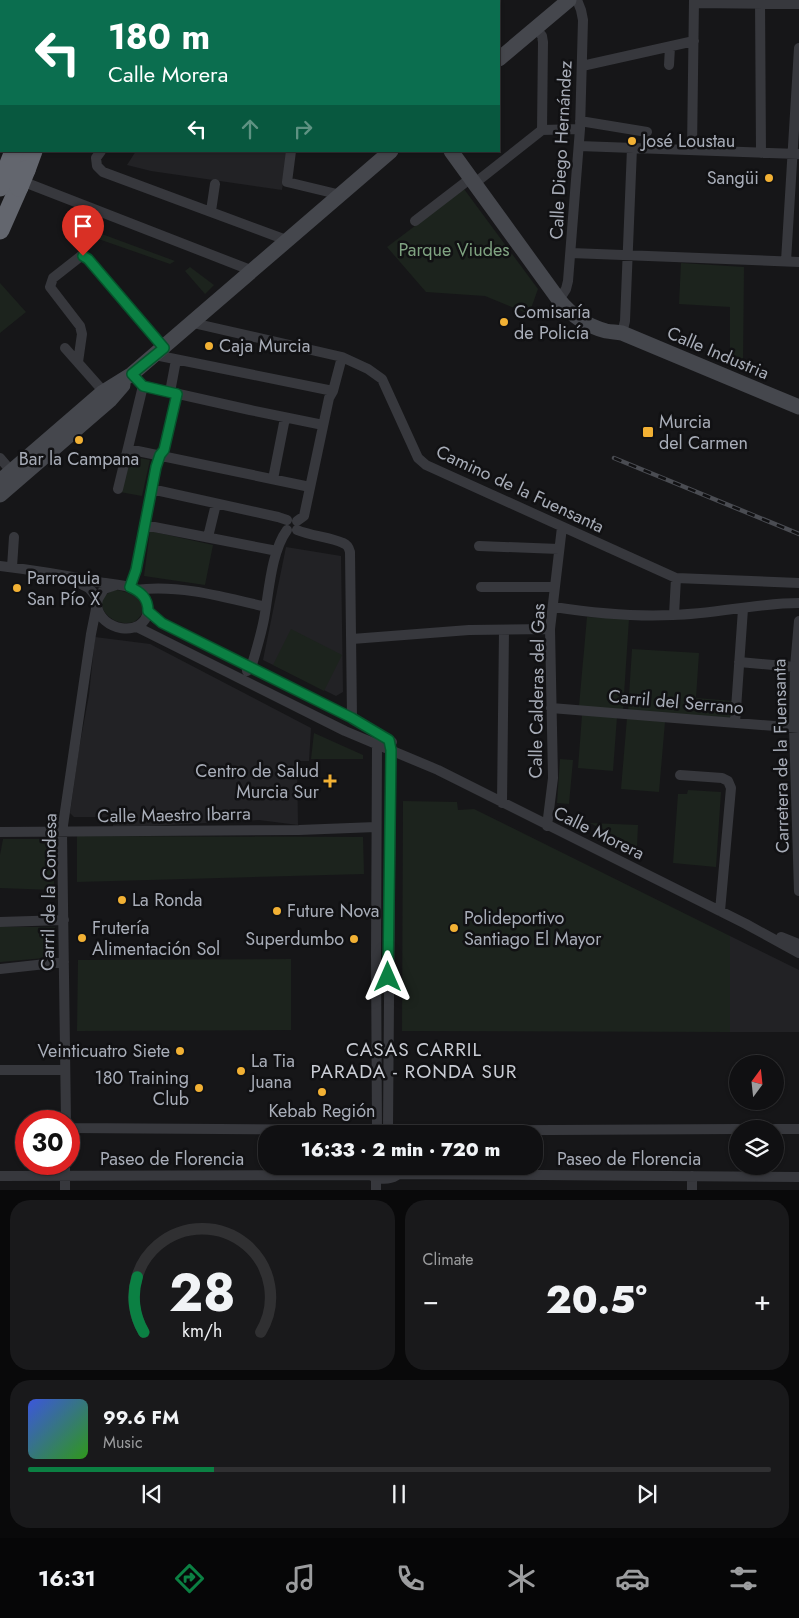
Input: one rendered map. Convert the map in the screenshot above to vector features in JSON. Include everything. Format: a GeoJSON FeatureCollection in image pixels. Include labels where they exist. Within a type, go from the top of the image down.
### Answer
{"type":"FeatureCollection","features":[{"type":"Feature","properties":{"kind":"highway"},"geometry":{"type":"LineString","coordinates":[[0,187],[14,152]]}},
{"type":"Feature","properties":{"kind":"highway"},"geometry":{"type":"LineString","coordinates":[[0,230],[33,152]]}},
{"type":"Feature","properties":{"kind":"main road"},"geometry":{"type":"LineString","coordinates":[[500,59],[569,0]]}},
{"type":"Feature","properties":{"kind":"main road"},"geometry":{"type":"LineString","coordinates":[[6,476],[104,392],[132,374],[193,323],[390,152]]}},
{"type":"Feature","properties":{"kind":"main road","name":"Calle Industria"},"geometry":{"type":"LineString","coordinates":[[452,152],[559,300],[582,321],[603,330],[622,333],[799,407]]}},
{"type":"Feature","properties":{"kind":"main road"},"geometry":{"type":"LineString","coordinates":[[0,495],[110,400],[132,374]]}},
{"type":"Feature","properties":{"kind":"street","name":"Calle Diego Hernández"},"geometry":{"type":"LineString","coordinates":[[559,300],[567,286],[579,146],[582,20],[578,0]]}},
{"type":"Feature","properties":{"kind":"street"},"geometry":{"type":"LineString","coordinates":[[692,150],[694,1],[799,4]]}},
{"type":"Feature","properties":{"kind":"street"},"geometry":{"type":"LineString","coordinates":[[760,2],[761,153]]}},
{"type":"Feature","properties":{"kind":"street"},"geometry":{"type":"LineString","coordinates":[[536,28],[542,36],[543,42],[542,130]]}},
{"type":"Feature","properties":{"kind":"street"},"geometry":{"type":"LineString","coordinates":[[582,66],[694,42]]}},
{"type":"Feature","properties":{"kind":"street"},"geometry":{"type":"LineString","coordinates":[[669,64],[670,47]]}},
{"type":"Feature","properties":{"kind":"street"},"geometry":{"type":"LineString","coordinates":[[786,261],[796,154],[799,48]]}},
{"type":"Feature","properties":{"kind":"street"},"geometry":{"type":"LineString","coordinates":[[415,222],[542,130],[580,125],[647,132]]}},
{"type":"Feature","properties":{"kind":"street"},"geometry":{"type":"LineString","coordinates":[[579,146],[796,154]]}},
{"type":"Feature","properties":{"kind":"street"},"geometry":{"type":"LineString","coordinates":[[622,333],[625,321],[632,148]]}},
{"type":"Feature","properties":{"kind":"street"},"geometry":{"type":"LineString","coordinates":[[291,152],[287,182],[341,195]]}},
{"type":"Feature","properties":{"kind":"street"},"geometry":{"type":"LineString","coordinates":[[98,155],[97,166],[103,172],[289,241]]}},
{"type":"Feature","properties":{"kind":"street"},"geometry":{"type":"LineString","coordinates":[[0,174],[254,271]]}},
{"type":"Feature","properties":{"kind":"street"},"geometry":{"type":"LineString","coordinates":[[212,211],[216,184]]}},
{"type":"Feature","properties":{"kind":"street"},"geometry":{"type":"LineString","coordinates":[[571,253],[799,262]]}},
{"type":"Feature","properties":{"kind":"street"},"geometry":{"type":"LineString","coordinates":[[78,362],[82,338],[80,326],[50,287],[53,278],[81,256],[88,259],[159,351],[176,360],[333,391]]}},
{"type":"Feature","properties":{"kind":"street","name":"Camino de la Fuensanta"},"geometry":{"type":"LineString","coordinates":[[193,323],[342,356],[368,369],[382,379],[418,458],[426,465],[676,578],[799,583]]}},
{"type":"Feature","properties":{"kind":"street"},"geometry":{"type":"LineString","coordinates":[[66,348],[104,392]]}},
{"type":"Feature","properties":{"kind":"street"},"geometry":{"type":"LineString","coordinates":[[222,668],[245,672],[251,668],[281,539],[292,525],[304,516],[329,398],[333,391],[342,356]]}},
{"type":"Feature","properties":{"kind":"street"},"geometry":{"type":"LineString","coordinates":[[133,588],[151,489],[160,455],[164,450],[176,360]]}},
{"type":"Feature","properties":{"kind":"street"},"geometry":{"type":"LineString","coordinates":[[132,374],[143,386],[323,425]]}},
{"type":"Feature","properties":{"kind":"street"},"geometry":{"type":"LineString","coordinates":[[118,489],[143,386]]}},
{"type":"Feature","properties":{"kind":"street"},"geometry":{"type":"LineString","coordinates":[[272,479],[285,418]]}},
{"type":"Feature","properties":{"kind":"street"},"geometry":{"type":"LineString","coordinates":[[128,449],[310,487]]}},
{"type":"Feature","properties":{"kind":"street"},"geometry":{"type":"LineString","coordinates":[[0,458],[6,476]]}},
{"type":"Feature","properties":{"kind":"street"},"geometry":{"type":"LineString","coordinates":[[151,489],[278,517],[308,535],[342,542],[348,547],[350,552],[352,718]]}},
{"type":"Feature","properties":{"kind":"street"},"geometry":{"type":"LineString","coordinates":[[208,537],[216,504]]}},
{"type":"Feature","properties":{"kind":"street"},"geometry":{"type":"LineString","coordinates":[[144,525],[277,552]]}},
{"type":"Feature","properties":{"kind":"street","name":"Calle Calderas del Gas"},"geometry":{"type":"LineString","coordinates":[[548,826],[553,778],[550,629],[562,527]]}},
{"type":"Feature","properties":{"kind":"street"},"geometry":{"type":"LineString","coordinates":[[12,568],[14,537]]}},
{"type":"Feature","properties":{"kind":"street"},"geometry":{"type":"LineString","coordinates":[[479,546],[560,549]]}},
{"type":"Feature","properties":{"kind":"street"},"geometry":{"type":"LineString","coordinates":[[0,566],[53,573],[133,588],[153,587],[222,596],[266,607]]}},
{"type":"Feature","properties":{"kind":"street"},"geometry":{"type":"LineString","coordinates":[[53,573],[89,588],[98,601]]}},
{"type":"Feature","properties":{"kind":"street"},"geometry":{"type":"LineString","coordinates":[[674,616],[676,578]]}},
{"type":"Feature","properties":{"kind":"street"},"geometry":{"type":"LineString","coordinates":[[116,585],[104,590],[98,601],[98,611],[102,618],[113,626],[122,629],[137,627],[345,731],[378,745],[390,746],[375,1125]]}},
{"type":"Feature","properties":{"kind":"street"},"geometry":{"type":"LineString","coordinates":[[481,587],[555,587]]}},
{"type":"Feature","properties":{"kind":"street"},"geometry":{"type":"LineString","coordinates":[[133,588],[146,598],[148,611],[146,619],[137,627]]}},
{"type":"Feature","properties":{"kind":"street","name":"Carril de la Condesa"},"geometry":{"type":"LineString","coordinates":[[66,1110],[62,832],[91,634],[98,601]]}},
{"type":"Feature","properties":{"kind":"street"},"geometry":{"type":"LineString","coordinates":[[554,607],[581,611],[674,616],[781,603],[799,603]]}},
{"type":"Feature","properties":{"kind":"street"},"geometry":{"type":"LineString","coordinates":[[735,723],[743,608]]}},
{"type":"Feature","properties":{"kind":"street","name":"Calle Morera"},"geometry":{"type":"LineString","coordinates":[[148,611],[162,623],[352,718],[390,746],[746,924],[799,954]]}},
{"type":"Feature","properties":{"kind":"street","name":"Carretera de la Fuensanta"},"geometry":{"type":"LineString","coordinates":[[799,621],[795,667],[799,890]]}},
{"type":"Feature","properties":{"kind":"street"},"geometry":{"type":"LineString","coordinates":[[91,634],[95,628],[100,626],[113,626]]}},
{"type":"Feature","properties":{"kind":"street"},"geometry":{"type":"LineString","coordinates":[[352,639],[469,630],[550,629]]}},
{"type":"Feature","properties":{"kind":"street"},"geometry":{"type":"LineString","coordinates":[[502,803],[504,630]]}},
{"type":"Feature","properties":{"kind":"street"},"geometry":{"type":"LineString","coordinates":[[739,664],[795,667]]}},
{"type":"Feature","properties":{"kind":"street","name":"Carril del Serrano"},"geometry":{"type":"LineString","coordinates":[[551,708],[797,728]]}},
{"type":"Feature","properties":{"kind":"street"},"geometry":{"type":"LineString","coordinates":[[375,1125],[378,745]]}},
{"type":"Feature","properties":{"kind":"street"},"geometry":{"type":"LineString","coordinates":[[680,775],[722,778],[728,781],[731,788],[720,911]]}},
{"type":"Feature","properties":{"kind":"street","name":"Calle Maestro Ibarra"},"geometry":{"type":"LineString","coordinates":[[0,832],[376,827]]}},
{"type":"Feature","properties":{"kind":"street"},"geometry":{"type":"LineString","coordinates":[[0,922],[64,920]]}},
{"type":"Feature","properties":{"kind":"street","name":"Calle Morera"},"geometry":{"type":"LineString","coordinates":[[746,924],[799,944]]}},
{"type":"Feature","properties":{"kind":"street"},"geometry":{"type":"LineString","coordinates":[[0,969],[64,962]]}},
{"type":"Feature","properties":{"kind":"street"},"geometry":{"type":"LineString","coordinates":[[0,1070],[65,1070]]}},
{"type":"Feature","properties":{"kind":"street","name":"Paseo de Florencia"},"geometry":{"type":"LineString","coordinates":[[80,1128],[258,1129]]}},
{"type":"Feature","properties":{"kind":"street","name":"Paseo de Florencia"},"geometry":{"type":"LineString","coordinates":[[543,1131],[729,1129]]}},
{"type":"Feature","properties":{"kind":"street"},"geometry":{"type":"LineString","coordinates":[[784,1129],[799,1129]]}},
{"type":"Feature","properties":{"kind":"street","name":"Paseo de Florencia"},"geometry":{"type":"LineString","coordinates":[[543,1174],[799,1177]]}},
{"type":"Feature","properties":{"kind":"street","name":"Paseo de Florencia"},"geometry":{"type":"LineString","coordinates":[[0,1176],[381,1175]]}},
{"type":"Feature","properties":{"kind":"street"},"geometry":{"type":"LineString","coordinates":[[389,1190],[397,1175]]}},
{"type":"Feature","properties":{"kind":"street"},"geometry":{"type":"LineString","coordinates":[[64,1176],[65,1190]]}},
{"type":"Feature","properties":{"kind":"street"},"geometry":{"type":"LineString","coordinates":[[372,1176],[376,1190]]}},
{"type":"Feature","properties":{"kind":"street"},"geometry":{"type":"LineString","coordinates":[[692,1176],[692,1190]]}},
{"type":"Feature","properties":{"kind":"shaded area"},"geometry":{"type":"Polygon","coordinates":[[[135,152],[288,152],[282,190],[151,171],[127,165],[135,152]]]}},
{"type":"Feature","properties":{"kind":"shaded area"},"geometry":{"type":"Polygon","coordinates":[[[286,547],[341,556],[343,692],[336,696],[263,660],[286,547]]]}},
{"type":"Feature","properties":{"kind":"shaded area"},"geometry":{"type":"Polygon","coordinates":[[[95,637],[150,644],[311,728],[309,761],[297,761],[298,825],[259,820],[113,828],[113,817],[74,817],[70,813],[89,695],[95,637]]]}},
{"type":"Feature","properties":{"kind":"shaded area"},"geometry":{"type":"Polygon","coordinates":[[[730,936],[799,970],[799,1032],[730,1032],[730,936]]]}},
{"type":"Feature","properties":{"kind":"green space","name":"Parque Viudes"},"geometry":{"type":"Polygon","coordinates":[[[464,189],[538,289],[529,314],[485,296],[426,292],[387,247],[464,189]]]}},
{"type":"Feature","properties":{"kind":"green space"},"geometry":{"type":"Polygon","coordinates":[[[91,230],[175,261],[170,264],[87,235],[91,230]]]}},
{"type":"Feature","properties":{"kind":"green space"},"geometry":{"type":"Polygon","coordinates":[[[681,263],[744,267],[743,364],[732,359],[730,355],[730,307],[679,304],[681,263]]]}},
{"type":"Feature","properties":{"kind":"green space"},"geometry":{"type":"Polygon","coordinates":[[[190,267],[214,285],[205,294],[185,271],[190,267]]]}},
{"type":"Feature","properties":{"kind":"green space"},"geometry":{"type":"Polygon","coordinates":[[[0,283],[26,312],[0,333],[0,283]]]}},
{"type":"Feature","properties":{"kind":"green space"},"geometry":{"type":"Polygon","coordinates":[[[129,456],[150,460],[142,496],[120,492],[129,456]]]}},
{"type":"Feature","properties":{"kind":"green space"},"geometry":{"type":"Polygon","coordinates":[[[150,531],[213,545],[205,585],[144,576],[150,531]]]}},
{"type":"Feature","properties":{"kind":"green space"},"geometry":{"type":"Polygon","coordinates":[[[116,590],[130,594],[143,605],[143,611],[134,622],[116,621],[104,611],[103,599],[107,594],[116,590]]]}},
{"type":"Feature","properties":{"kind":"green space"},"geometry":{"type":"Polygon","coordinates":[[[587,617],[629,619],[623,710],[579,706],[587,617]]]}},
{"type":"Feature","properties":{"kind":"green space"},"geometry":{"type":"Polygon","coordinates":[[[291,629],[342,655],[324,691],[273,665],[291,629]]]}},
{"type":"Feature","properties":{"kind":"green space"},"geometry":{"type":"Polygon","coordinates":[[[632,649],[699,653],[696,698],[733,701],[732,718],[628,711],[632,649]]]}},
{"type":"Feature","properties":{"kind":"green space"},"geometry":{"type":"Polygon","coordinates":[[[582,715],[617,717],[613,771],[578,768],[582,715]]]}},
{"type":"Feature","properties":{"kind":"green space"},"geometry":{"type":"Polygon","coordinates":[[[627,718],[665,722],[659,792],[621,789],[627,718]]]}},
{"type":"Feature","properties":{"kind":"green space"},"geometry":{"type":"Polygon","coordinates":[[[314,733],[363,755],[363,759],[311,759],[314,733]]]}},
{"type":"Feature","properties":{"kind":"green space"},"geometry":{"type":"Polygon","coordinates":[[[560,759],[573,760],[569,804],[557,803],[560,759]]]}},
{"type":"Feature","properties":{"kind":"green space"},"geometry":{"type":"Polygon","coordinates":[[[688,790],[721,792],[716,867],[673,863],[678,794],[687,794],[688,790]]]}},
{"type":"Feature","properties":{"kind":"green space"},"geometry":{"type":"Polygon","coordinates":[[[403,801],[457,802],[458,810],[474,809],[730,936],[730,1032],[402,1031],[403,801]]]}},
{"type":"Feature","properties":{"kind":"green space"},"geometry":{"type":"Polygon","coordinates":[[[590,823],[638,825],[637,847],[590,823]]]}},
{"type":"Feature","properties":{"kind":"green space"},"geometry":{"type":"Polygon","coordinates":[[[77,836],[363,837],[364,874],[77,882],[77,836]]]}},
{"type":"Feature","properties":{"kind":"green space"},"geometry":{"type":"Polygon","coordinates":[[[3,839],[54,839],[54,890],[0,888],[0,855],[3,839]]]}},
{"type":"Feature","properties":{"kind":"green space"},"geometry":{"type":"Polygon","coordinates":[[[0,927],[55,927],[55,957],[0,962],[0,927]]]}},
{"type":"Feature","properties":{"kind":"green space"},"geometry":{"type":"Polygon","coordinates":[[[291,959],[291,1030],[77,1031],[78,960],[291,959]]]}},
{"type":"Feature","properties":{"kind":"railway"},"geometry":{"type":"LineString","coordinates":[[614,458],[799,534]]}},
{"type":"Feature","properties":{"kind":"place","name":"José Loustau"},"geometry":{"type":"Point","coordinates":[632,141]}},
{"type":"Feature","properties":{"kind":"place","name":"Sangüi"},"geometry":{"type":"Point","coordinates":[769,178]}},
{"type":"Feature","properties":{"kind":"place","name":"Comisaría de Policía"},"geometry":{"type":"Point","coordinates":[504,322]}},
{"type":"Feature","properties":{"kind":"place","name":"Caja Murcia"},"geometry":{"type":"Point","coordinates":[209,346]}},
{"type":"Feature","properties":{"kind":"place","name":"Murcia del Carmen"},"geometry":{"type":"Point","coordinates":[648,432]}},
{"type":"Feature","properties":{"kind":"place","name":"Bar la Campana"},"geometry":{"type":"Point","coordinates":[79,440]}},
{"type":"Feature","properties":{"kind":"place","name":"Parroquia San Pío X"},"geometry":{"type":"Point","coordinates":[17,588]}},
{"type":"Feature","properties":{"kind":"place","name":"Centro de Salud Murcia Sur"},"geometry":{"type":"Point","coordinates":[330,781]}},
{"type":"Feature","properties":{"kind":"place","name":"La Ronda"},"geometry":{"type":"Point","coordinates":[122,900]}},
{"type":"Feature","properties":{"kind":"place","name":"Future Nova"},"geometry":{"type":"Point","coordinates":[277,911]}},
{"type":"Feature","properties":{"kind":"place","name":"Polideportivo Santiago El Mayor"},"geometry":{"type":"Point","coordinates":[454,928]}},
{"type":"Feature","properties":{"kind":"place","name":"Frutería Alimentación Sol"},"geometry":{"type":"Point","coordinates":[82,938]}},
{"type":"Feature","properties":{"kind":"place","name":"Superdumbo"},"geometry":{"type":"Point","coordinates":[354,939]}},
{"type":"Feature","properties":{"kind":"place","name":"Veinticuatro Siete"},"geometry":{"type":"Point","coordinates":[180,1051]}},
{"type":"Feature","properties":{"kind":"place","name":"La Tia Juana"},"geometry":{"type":"Point","coordinates":[241,1071]}},
{"type":"Feature","properties":{"kind":"place","name":"180 Training Club"},"geometry":{"type":"Point","coordinates":[199,1088]}},
{"type":"Feature","properties":{"kind":"place","name":"Kebab Región"},"geometry":{"type":"Point","coordinates":[322,1092]}},
{"type":"Feature","properties":{"kind":"district","name":"CASAS CARRIL PARADA - RONDA SUR"},"geometry":{"type":"Point","coordinates":[414,1060]}},
{"type":"Feature","properties":{"kind":"route"},"geometry":{"type":"LineString","coordinates":[[83,256],[88,259],[164,348],[132,374],[143,386],[177,394],[164,450],[156,467],[136,570],[130,587],[146,598],[148,611],[162,623],[352,718],[389,740],[391,750],[388,977]]}}]}
